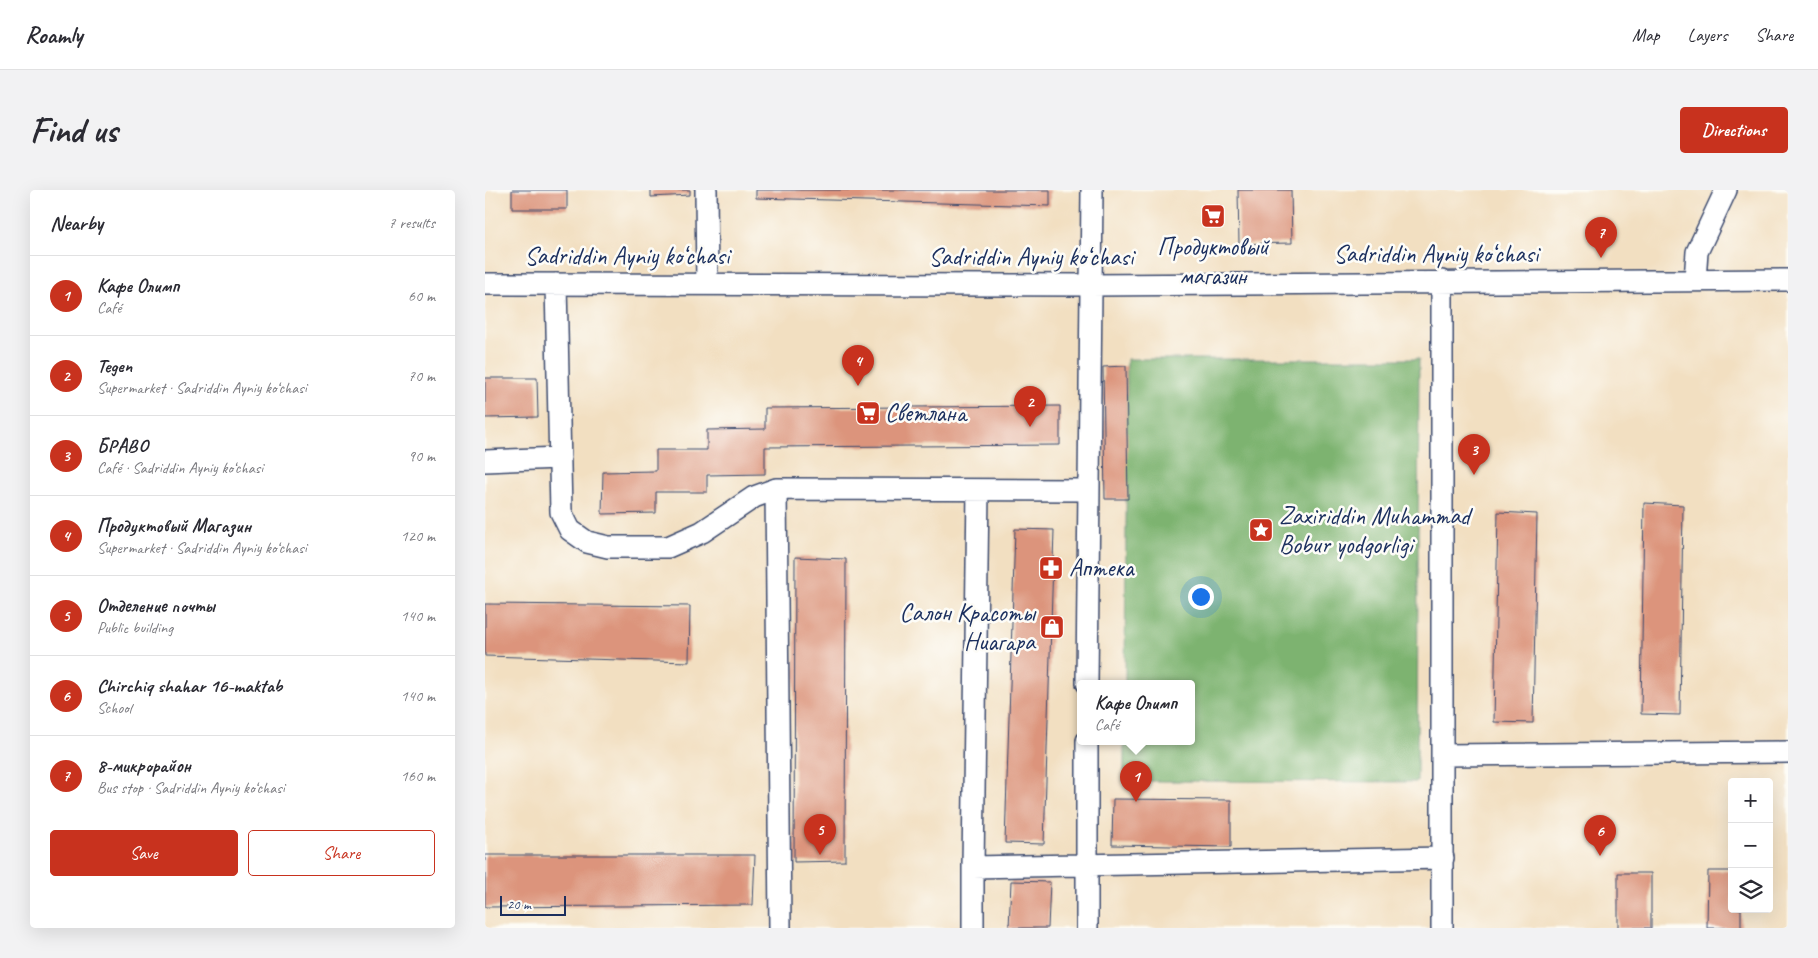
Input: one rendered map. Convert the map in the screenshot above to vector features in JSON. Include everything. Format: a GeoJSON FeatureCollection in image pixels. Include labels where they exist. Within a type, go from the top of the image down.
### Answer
{"type":"FeatureCollection","features":[{"type":"Feature","properties":{"kind":"street"},"geometry":{"type":"LineString","coordinates":[[706,190],[707,284]]}},
{"type":"Feature","properties":{"kind":"street"},"geometry":{"type":"LineString","coordinates":[[1087,680],[1091,190]]}},
{"type":"Feature","properties":{"kind":"street"},"geometry":{"type":"LineString","coordinates":[[1695,280],[1697,252],[1724,191]]}},
{"type":"Feature","properties":{"kind":"street","name":"Sadriddin Ayniy ko‘chasi"},"geometry":{"type":"LineString","coordinates":[[485,284],[1090,285],[1788,280]]}},
{"type":"Feature","properties":{"kind":"street"},"geometry":{"type":"LineString","coordinates":[[1442,281],[1442,928]]}},
{"type":"Feature","properties":{"kind":"street"},"geometry":{"type":"LineString","coordinates":[[556,284],[561,512],[570,530],[587,542],[608,547],[668,547],[702,532],[754,497],[777,489],[1089,490]]}},
{"type":"Feature","properties":{"kind":"street"},"geometry":{"type":"LineString","coordinates":[[485,461],[559,458]]}},
{"type":"Feature","properties":{"kind":"street"},"geometry":{"type":"LineString","coordinates":[[777,489],[780,928]]}},
{"type":"Feature","properties":{"kind":"street"},"geometry":{"type":"LineString","coordinates":[[973,928],[978,490]]}},
{"type":"Feature","properties":{"kind":"street"},"geometry":{"type":"LineString","coordinates":[[1087,745],[1087,928]]}},
{"type":"Feature","properties":{"kind":"street"},"geometry":{"type":"LineString","coordinates":[[1443,755],[1788,752]]}},
{"type":"Feature","properties":{"kind":"street"},"geometry":{"type":"LineString","coordinates":[[973,866],[1443,858]]}},
{"type":"Feature","properties":{"kind":"green space"},"geometry":{"type":"Polygon","coordinates":[[[1127,359],[1419,359],[1417,782],[1124,781],[1124,745],[1195,745],[1195,680],[1125,680],[1127,359]]]}},
{"type":"Feature","properties":{"kind":"building"},"geometry":{"type":"Polygon","coordinates":[[[512,190],[567,190],[567,209],[512,209],[512,190]]]}},
{"type":"Feature","properties":{"kind":"building"},"geometry":{"type":"Polygon","coordinates":[[[651,190],[690,190],[690,195],[651,197],[651,190]]]}},
{"type":"Feature","properties":{"kind":"building"},"geometry":{"type":"Polygon","coordinates":[[[756,190],[1050,190],[1050,206],[756,198],[756,190]]]}},
{"type":"Feature","properties":{"kind":"building"},"geometry":{"type":"Polygon","coordinates":[[[1238,190],[1291,190],[1292,243],[1239,244],[1238,190]]]}},
{"type":"Feature","properties":{"kind":"building"},"geometry":{"type":"Polygon","coordinates":[[[1126,366],[1128,499],[1105,499],[1103,367],[1126,366]]]}},
{"type":"Feature","properties":{"kind":"building"},"geometry":{"type":"Polygon","coordinates":[[[485,378],[537,378],[538,417],[485,418],[485,378]]]}},
{"type":"Feature","properties":{"kind":"building"},"geometry":{"type":"Polygon","coordinates":[[[1060,406],[1060,445],[765,447],[765,474],[707,475],[707,492],[656,492],[656,513],[602,514],[603,472],[656,471],[656,450],[707,450],[707,430],[765,429],[765,408],[1060,406]]]}},
{"type":"Feature","properties":{"kind":"building"},"geometry":{"type":"Polygon","coordinates":[[[1644,503],[1683,505],[1680,715],[1641,714],[1644,503]]]}},
{"type":"Feature","properties":{"kind":"building"},"geometry":{"type":"Polygon","coordinates":[[[1498,512],[1537,514],[1533,723],[1494,722],[1498,512]]]}},
{"type":"Feature","properties":{"kind":"building"},"geometry":{"type":"Polygon","coordinates":[[[1015,529],[1054,530],[1044,844],[1005,843],[1015,529]]]}},
{"type":"Feature","properties":{"kind":"building"},"geometry":{"type":"Polygon","coordinates":[[[795,557],[846,559],[845,861],[794,862],[795,557]]]}},
{"type":"Feature","properties":{"kind":"building"},"geometry":{"type":"Polygon","coordinates":[[[485,604],[690,606],[689,662],[485,656],[485,604]]]}},
{"type":"Feature","properties":{"kind":"building"},"geometry":{"type":"Polygon","coordinates":[[[1113,799],[1231,800],[1231,847],[1112,845],[1113,799]]]}},
{"type":"Feature","properties":{"kind":"building"},"geometry":{"type":"Polygon","coordinates":[[[485,855],[755,855],[753,905],[485,907],[485,855]]]}},
{"type":"Feature","properties":{"kind":"building"},"geometry":{"type":"Polygon","coordinates":[[[1708,871],[1728,871],[1728,913],[1741,913],[1741,928],[1707,928],[1708,871]]]}},
{"type":"Feature","properties":{"kind":"building"},"geometry":{"type":"Polygon","coordinates":[[[1618,873],[1651,873],[1651,928],[1618,928],[1618,873]]]}},
{"type":"Feature","properties":{"kind":"building"},"geometry":{"type":"Polygon","coordinates":[[[1011,881],[1050,882],[1048,928],[1009,928],[1011,881]]]}},
{"type":"Feature","properties":{"kind":"place","name":"Продуктовый магазин"},"geometry":{"type":"Point","coordinates":[1213,216]}},
{"type":"Feature","properties":{"kind":"place","name":"8-микрорайон"},"geometry":{"type":"Point","coordinates":[1601,258]}},
{"type":"Feature","properties":{"kind":"place","name":"Продуктовый Магазин"},"geometry":{"type":"Point","coordinates":[858,386]}},
{"type":"Feature","properties":{"kind":"place","name":"Светлана"},"geometry":{"type":"Point","coordinates":[868,413]}},
{"type":"Feature","properties":{"kind":"place","name":"Tegen"},"geometry":{"type":"Point","coordinates":[1030,427]}},
{"type":"Feature","properties":{"kind":"place","name":"БРАВО"},"geometry":{"type":"Point","coordinates":[1474,475]}},
{"type":"Feature","properties":{"kind":"place","name":"Zaxiriddin Muhammad Bobur yodgorligi"},"geometry":{"type":"Point","coordinates":[1261,530]}},
{"type":"Feature","properties":{"kind":"place","name":"Аптека"},"geometry":{"type":"Point","coordinates":[1051,568]}},
{"type":"Feature","properties":{"kind":"place","name":"Салон Красоты Ниагара"},"geometry":{"type":"Point","coordinates":[1052,627]}},
{"type":"Feature","properties":{"kind":"place","name":"Кафе Олимп"},"geometry":{"type":"Point","coordinates":[1136,802]}},
{"type":"Feature","properties":{"kind":"place","name":"Отделение почты"},"geometry":{"type":"Point","coordinates":[820,855]}},
{"type":"Feature","properties":{"kind":"place","name":"Chirchiq shahar 16-maktab"},"geometry":{"type":"Point","coordinates":[1600,856]}}]}
